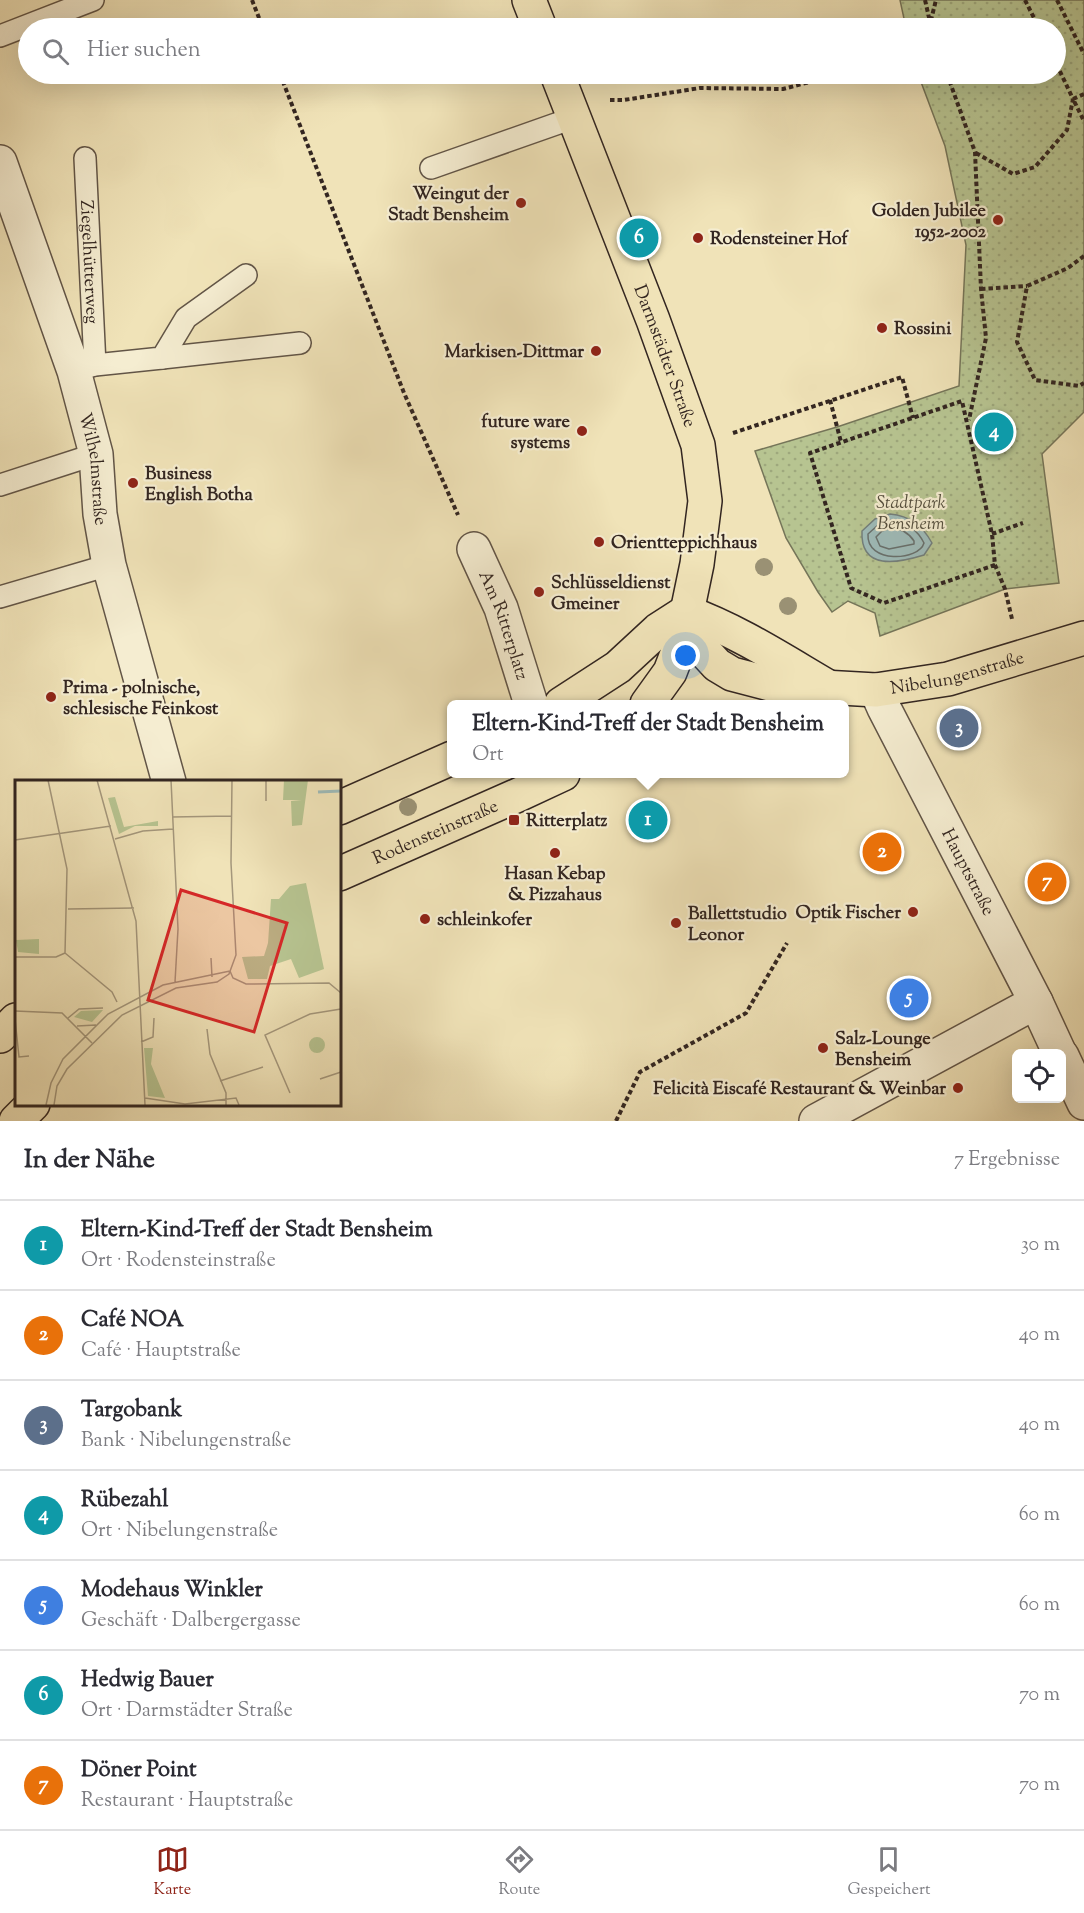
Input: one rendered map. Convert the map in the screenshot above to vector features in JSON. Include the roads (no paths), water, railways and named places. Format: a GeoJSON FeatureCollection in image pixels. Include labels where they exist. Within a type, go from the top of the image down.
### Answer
{"type":"FeatureCollection","features":[{"type":"Feature","properties":{"kind":"main road"},"geometry":{"type":"LineString","coordinates":[[530,0],[536,18]]}},
{"type":"Feature","properties":{"kind":"main road","name":"Darmstädter Straße"},"geometry":{"type":"LineString","coordinates":[[561,84],[653,320],[698,445],[705,501],[697,564],[686,612]]}},
{"type":"Feature","properties":{"kind":"main road"},"geometry":{"type":"LineString","coordinates":[[568,700],[618,667],[658,630],[686,612]]}},
{"type":"Feature","properties":{"kind":"main road"},"geometry":{"type":"LineString","coordinates":[[650,700],[670,672],[680,645],[686,612]]}},
{"type":"Feature","properties":{"kind":"main road","name":"Nibelungenstraße"},"geometry":{"type":"LineString","coordinates":[[686,612],[737,633],[826,686],[876,690],[948,679],[1084,638]]}},
{"type":"Feature","properties":{"kind":"main road"},"geometry":{"type":"LineString","coordinates":[[774,700],[826,686]]}},
{"type":"Feature","properties":{"kind":"main road"},"geometry":{"type":"LineString","coordinates":[[340,808],[447,760]]}},
{"type":"Feature","properties":{"kind":"main road","name":"Rodensteinstraße"},"geometry":{"type":"LineString","coordinates":[[340,874],[554,778]]}},
{"type":"Feature","properties":{"kind":"main road"},"geometry":{"type":"LineString","coordinates":[[0,1036],[15,1021]]}},
{"type":"Feature","properties":{"kind":"main road"},"geometry":{"type":"LineString","coordinates":[[15,1121],[31,1106]]}},
{"type":"Feature","properties":{"kind":"street","name":"Wilhelmstraße"},"geometry":{"type":"LineString","coordinates":[[0,162],[85,368],[96,454],[100,514],[109,565],[168,780]]}},
{"type":"Feature","properties":{"kind":"street","name":"Am Ritterplatz"},"geometry":{"type":"LineString","coordinates":[[474,549],[501,608],[529,700]]}},
{"type":"Feature","properties":{"kind":"street","name":"Hauptstraße"},"geometry":{"type":"LineString","coordinates":[[876,690],[1058,1049]]}},
{"type":"Feature","properties":{"kind":"street"},"geometry":{"type":"LineString","coordinates":[[816,1121],[1036,1002]]}},
{"type":"Feature","properties":{"kind":"street","name":"Hauptstraße"},"geometry":{"type":"LineString","coordinates":[[1066,1065],[1084,1103]]}},
{"type":"Feature","properties":{"kind":"lane"},"geometry":{"type":"LineString","coordinates":[[39,18],[68,5],[93,0]]}},
{"type":"Feature","properties":{"kind":"lane"},"geometry":{"type":"LineString","coordinates":[[0,36],[18,28]]}},
{"type":"Feature","properties":{"kind":"lane"},"geometry":{"type":"LineString","coordinates":[[431,168],[573,118]]}},
{"type":"Feature","properties":{"kind":"lane","name":"Ziegelhütterweg"},"geometry":{"type":"LineString","coordinates":[[85,158],[85,368]]}},
{"type":"Feature","properties":{"kind":"lane"},"geometry":{"type":"LineString","coordinates":[[162,358],[186,318],[246,275]]}},
{"type":"Feature","properties":{"kind":"lane"},"geometry":{"type":"LineString","coordinates":[[85,368],[300,343]]}},
{"type":"Feature","properties":{"kind":"lane"},"geometry":{"type":"LineString","coordinates":[[0,485],[96,454]]}},
{"type":"Feature","properties":{"kind":"lane"},"geometry":{"type":"LineString","coordinates":[[0,597],[109,565]]}},
{"type":"Feature","properties":{"kind":"water"},"geometry":{"type":"Polygon","coordinates":[[[890,514],[915,522],[924,531],[932,543],[924,555],[903,560],[882,561],[867,553],[863,544],[862,531],[875,519],[890,514]]]}},
{"type":"Feature","properties":{"kind":"place","name":"Weingut der Stadt Bensheim"},"geometry":{"type":"Point","coordinates":[521,203]}},
{"type":"Feature","properties":{"kind":"place","name":"Golden Jubilee 1952-2002"},"geometry":{"type":"Point","coordinates":[998,220]}},
{"type":"Feature","properties":{"kind":"place","name":"Hedwig Bauer"},"geometry":{"type":"Point","coordinates":[639,238]}},
{"type":"Feature","properties":{"kind":"place","name":"Rodensteiner Hof"},"geometry":{"type":"Point","coordinates":[698,238]}},
{"type":"Feature","properties":{"kind":"place","name":"Rossini"},"geometry":{"type":"Point","coordinates":[882,328]}},
{"type":"Feature","properties":{"kind":"place","name":"Markisen-Dittmar"},"geometry":{"type":"Point","coordinates":[596,351]}},
{"type":"Feature","properties":{"kind":"place","name":"future ware systems"},"geometry":{"type":"Point","coordinates":[582,431]}},
{"type":"Feature","properties":{"kind":"place","name":"Rübezahl"},"geometry":{"type":"Point","coordinates":[994,432]}},
{"type":"Feature","properties":{"kind":"place","name":"Business English Botha"},"geometry":{"type":"Point","coordinates":[133,483]}},
{"type":"Feature","properties":{"kind":"place","name":"Orientteppichhaus"},"geometry":{"type":"Point","coordinates":[599,542]}},
{"type":"Feature","properties":{"kind":"place","name":"Schlüsseldienst Gmeiner"},"geometry":{"type":"Point","coordinates":[539,592]}},
{"type":"Feature","properties":{"kind":"place","name":"Prima - polnische, schlesische Feinkost"},"geometry":{"type":"Point","coordinates":[51,697]}},
{"type":"Feature","properties":{"kind":"place","name":"Targobank"},"geometry":{"type":"Point","coordinates":[959,728]}},
{"type":"Feature","properties":{"kind":"place","name":"Ritterplatz"},"geometry":{"type":"Point","coordinates":[514,820]}},
{"type":"Feature","properties":{"kind":"place","name":"Eltern-Kind-Treff der Stadt Bensheim"},"geometry":{"type":"Point","coordinates":[648,820]}},
{"type":"Feature","properties":{"kind":"place","name":"Café NOA"},"geometry":{"type":"Point","coordinates":[882,852]}},
{"type":"Feature","properties":{"kind":"place","name":"Hasan Kebap & Pizzahaus"},"geometry":{"type":"Point","coordinates":[555,853]}},
{"type":"Feature","properties":{"kind":"place","name":"Döner Point"},"geometry":{"type":"Point","coordinates":[1047,882]}},
{"type":"Feature","properties":{"kind":"place","name":"Optik Fischer"},"geometry":{"type":"Point","coordinates":[913,912]}},
{"type":"Feature","properties":{"kind":"place","name":"schleinkofer"},"geometry":{"type":"Point","coordinates":[425,919]}},
{"type":"Feature","properties":{"kind":"place","name":"Ballettstudio Leonor"},"geometry":{"type":"Point","coordinates":[676,923]}},
{"type":"Feature","properties":{"kind":"place","name":"Modehaus Winkler"},"geometry":{"type":"Point","coordinates":[909,998]}},
{"type":"Feature","properties":{"kind":"place","name":"Salz-Lounge Bensheim"},"geometry":{"type":"Point","coordinates":[823,1048]}},
{"type":"Feature","properties":{"kind":"place","name":"Felicità Eiscafé Restaurant & Weinbar"},"geometry":{"type":"Point","coordinates":[958,1088]}},
{"type":"Feature","properties":{"kind":"park label","name":"Stadtpark Bensheim"},"geometry":{"type":"Point","coordinates":[911,512]}}]}
